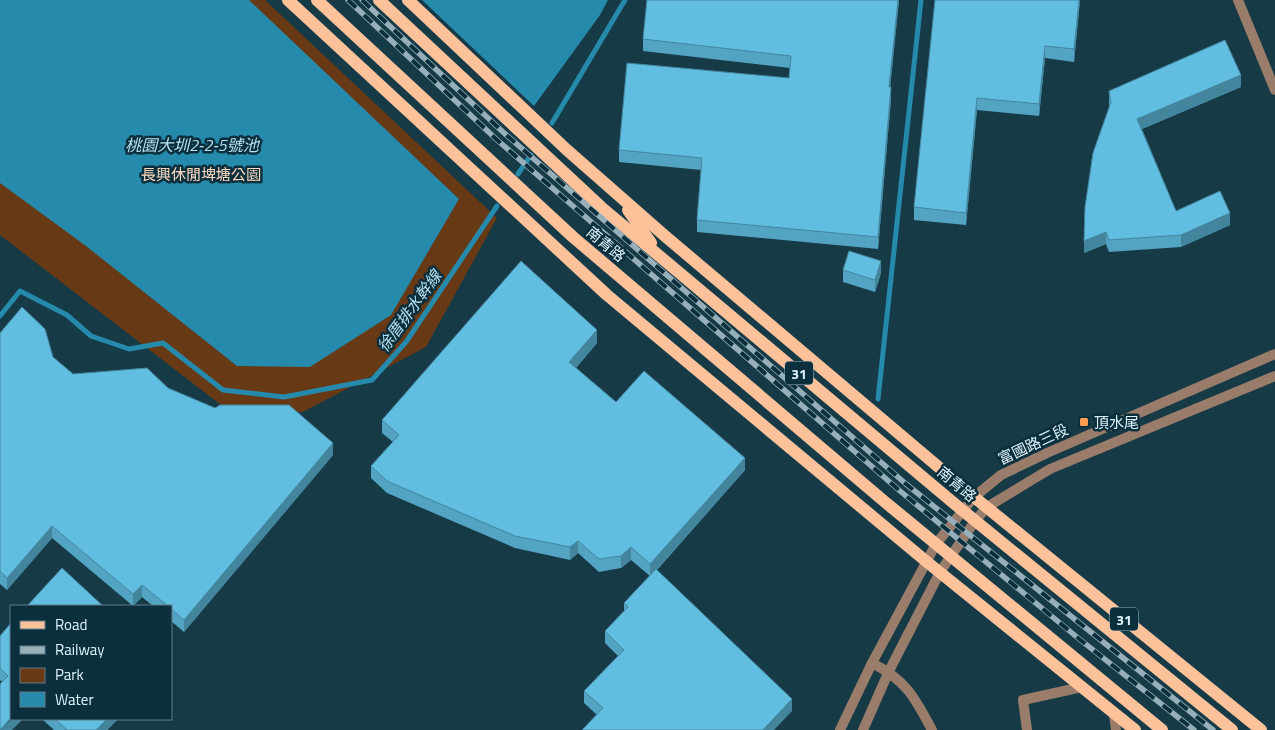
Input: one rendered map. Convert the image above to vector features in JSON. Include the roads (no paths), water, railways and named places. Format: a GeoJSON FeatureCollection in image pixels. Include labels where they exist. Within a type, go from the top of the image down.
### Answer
{"type":"FeatureCollection","features":[{"type":"Feature","properties":{"kind":"main road"},"geometry":{"type":"LineString","coordinates":[[288,0],[607,294],[927,562],[1135,730]]}},
{"type":"Feature","properties":{"kind":"main road","name":"南青路"},"geometry":{"type":"LineString","coordinates":[[317,0],[572,237],[885,502],[1162,730]]}},
{"type":"Feature","properties":{"kind":"main road","name":"南青路"},"geometry":{"type":"LineString","coordinates":[[379,0],[601,208],[962,510],[1232,730]]}},
{"type":"Feature","properties":{"kind":"main road","name":"31"},"geometry":{"type":"LineString","coordinates":[[408,0],[566,150],[615,192],[974,497],[1261,730]]}},
{"type":"Feature","properties":{"kind":"main road","name":"南青路"},"geometry":{"type":"LineString","coordinates":[[615,192],[663,259]]}},
{"type":"Feature","properties":{"kind":"main road","name":"南青路"},"geometry":{"type":"LineString","coordinates":[[809,463],[885,502]]}},
{"type":"Feature","properties":{"kind":"street"},"geometry":{"type":"LineString","coordinates":[[1238,0],[1275,90]]}},
{"type":"Feature","properties":{"kind":"street","name":"富國路三段"},"geometry":{"type":"LineString","coordinates":[[840,730],[872,663],[936,544],[974,497],[1001,475],[1009,471],[1275,354]]}},
{"type":"Feature","properties":{"kind":"street","name":"富國路三段"},"geometry":{"type":"LineString","coordinates":[[863,730],[889,671],[940,572],[975,520],[987,507],[1050,469],[1275,376]]}},
{"type":"Feature","properties":{"kind":"street"},"geometry":{"type":"LineString","coordinates":[[872,663],[889,671],[912,694],[932,730]]}},
{"type":"Feature","properties":{"kind":"street"},"geometry":{"type":"LineString","coordinates":[[1027,730],[1022,700],[1082,688]]}},
{"type":"Feature","properties":{"kind":"street"},"geometry":{"type":"LineString","coordinates":[[1114,714],[1116,730]]}},
{"type":"Feature","properties":{"kind":"water","name":"桃園大圳2-2-5號池"},"geometry":{"type":"Polygon","coordinates":[[[0,0],[249,0],[459,199],[391,315],[310,367],[237,366],[86,246],[0,183],[0,0]]]}},
{"type":"Feature","properties":{"kind":"water"},"geometry":{"type":"Polygon","coordinates":[[[422,0],[608,0],[600,15],[534,106],[422,0]]]}},
{"type":"Feature","properties":{"kind":"waterway","name":"徐厝排水幹線"},"geometry":{"type":"LineString","coordinates":[[552,123],[625,0]]}},
{"type":"Feature","properties":{"kind":"waterway"},"geometry":{"type":"LineString","coordinates":[[878,399],[921,0]]}},
{"type":"Feature","properties":{"kind":"waterway","name":"徐厝排水幹線"},"geometry":{"type":"LineString","coordinates":[[518,174],[531,155]]}},
{"type":"Feature","properties":{"kind":"waterway","name":"徐厝排水幹線"},"geometry":{"type":"LineString","coordinates":[[0,316],[20,291],[67,315],[91,336],[129,349],[163,343],[223,390],[284,397],[372,380],[406,342],[497,206]]}},
{"type":"Feature","properties":{"kind":"railway"},"geometry":{"type":"LineString","coordinates":[[348,0],[496,139],[900,491],[1078,638],[1194,730]]}},
{"type":"Feature","properties":{"kind":"railway"},"geometry":{"type":"LineString","coordinates":[[362,0],[503,132],[906,484],[1213,730]]}},
{"type":"Feature","properties":{"kind":"place","name":"頂水尾"},"geometry":{"type":"Point","coordinates":[1084,422]}},
{"type":"Feature","properties":{"kind":"park label","name":"長興休閒埤塘公園"},"geometry":{"type":"Point","coordinates":[201,174]}}]}
